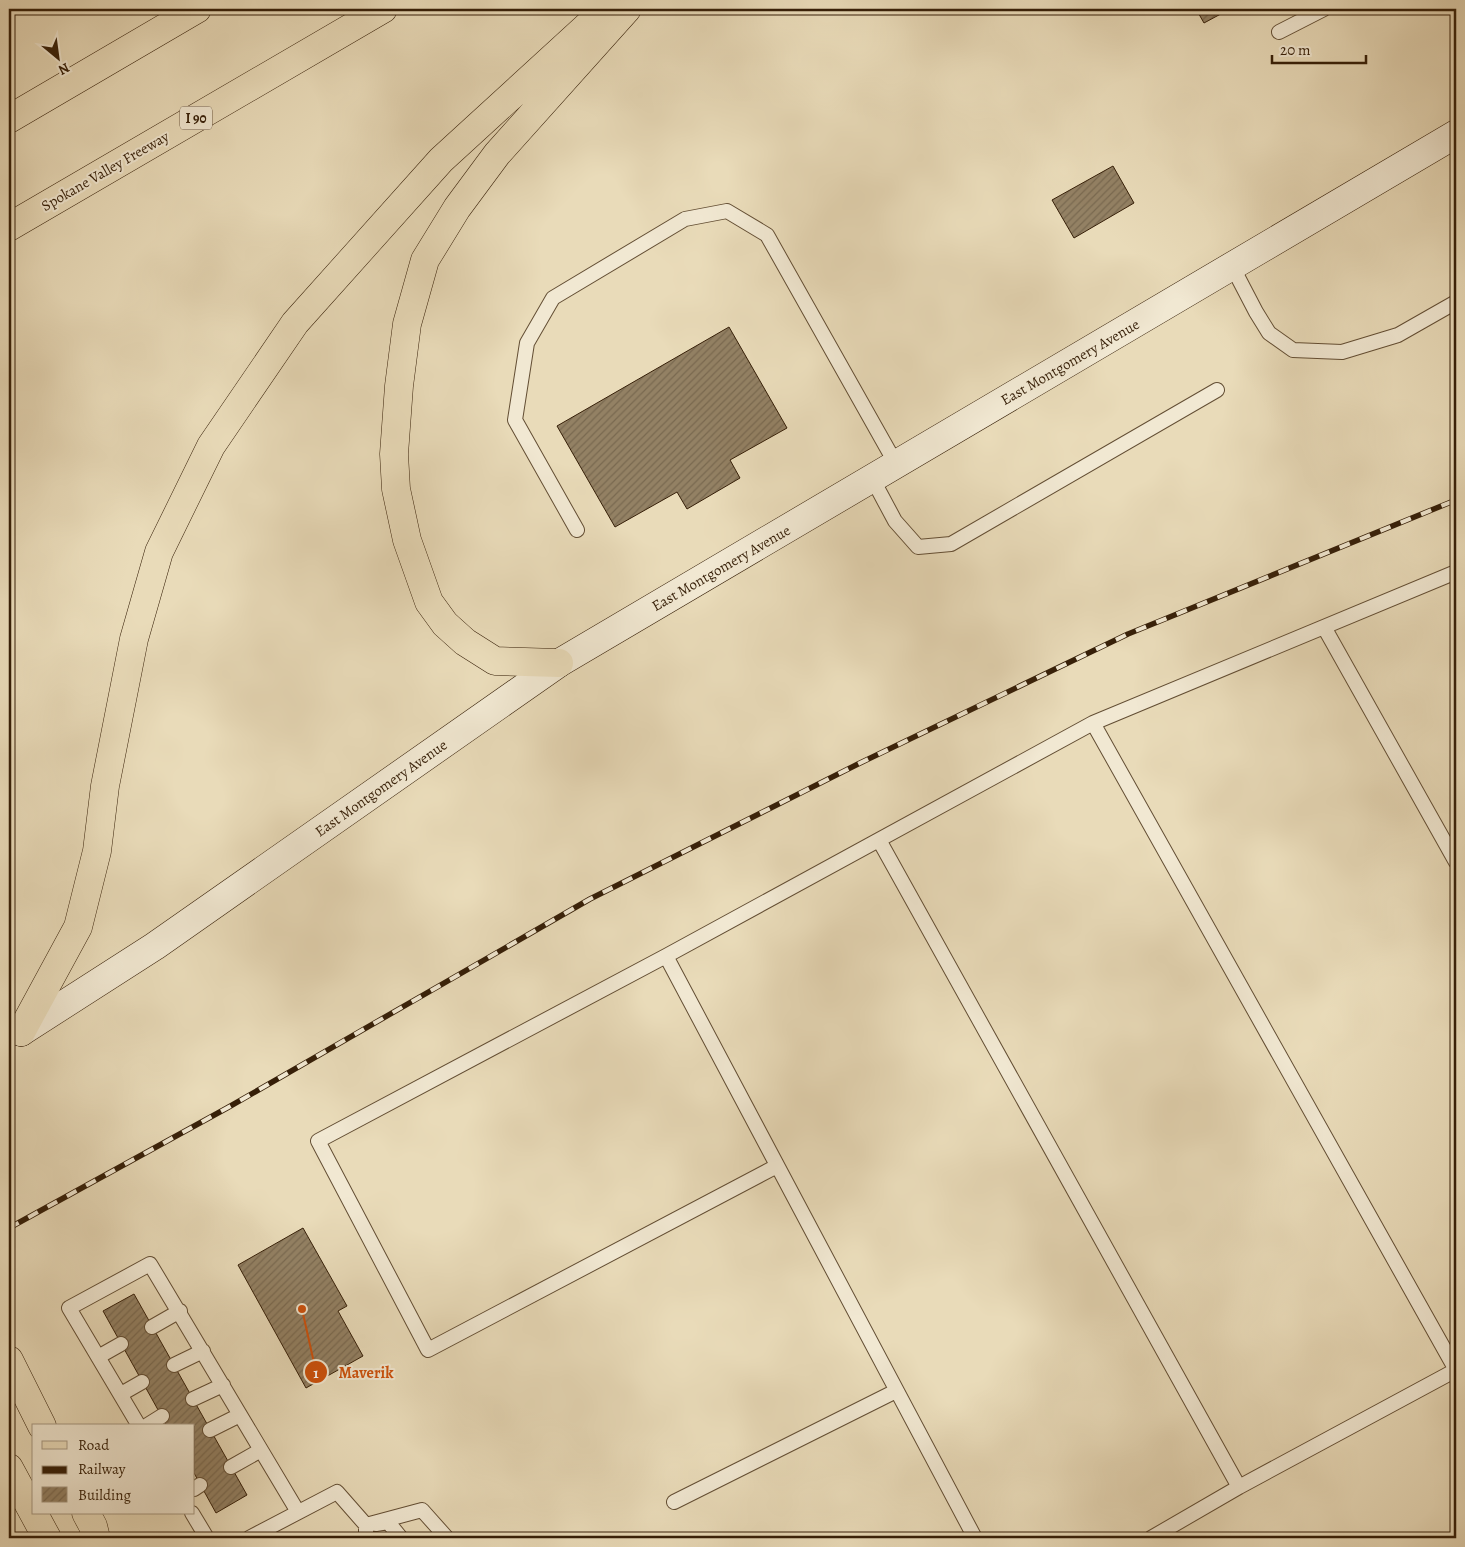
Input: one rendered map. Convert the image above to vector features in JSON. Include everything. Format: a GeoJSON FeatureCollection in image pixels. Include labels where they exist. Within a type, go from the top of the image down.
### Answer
{"type":"FeatureCollection","features":[{"type":"Feature","properties":{"kind":"main road"},"geometry":{"type":"LineString","coordinates":[[9,119],[196,9]]}},
{"type":"Feature","properties":{"kind":"main road","name":"Spokane Valley Freeway"},"geometry":{"type":"LineString","coordinates":[[9,227],[384,9]]}},
{"type":"Feature","properties":{"kind":"main road"},"geometry":{"type":"LineString","coordinates":[[13,1038],[78,927],[97,851],[105,786],[134,639],[159,552],[211,446],[295,323],[441,160],[606,9]]}},
{"type":"Feature","properties":{"kind":"main road"},"geometry":{"type":"LineString","coordinates":[[559,663],[496,661],[465,642],[446,624],[430,602],[407,540],[396,489],[394,454],[399,386],[407,324],[426,260],[456,208],[497,154],[627,9]]}},
{"type":"Feature","properties":{"kind":"main road"},"geometry":{"type":"LineString","coordinates":[[9,1360],[41,1424]]}},
{"type":"Feature","properties":{"kind":"main road"},"geometry":{"type":"LineString","coordinates":[[9,1468],[32,1512]]}},
{"type":"Feature","properties":{"kind":"main road"},"geometry":{"type":"LineString","coordinates":[[33,1514],[46,1538]]}},
{"type":"Feature","properties":{"kind":"street","name":"East Montgomery Avenue"},"geometry":{"type":"LineString","coordinates":[[13,1038],[155,946],[559,663],[1456,134]]}},
{"type":"Feature","properties":{"kind":"lane"},"geometry":{"type":"LineString","coordinates":[[1280,32],[1324,9]]}},
{"type":"Feature","properties":{"kind":"lane"},"geometry":{"type":"LineString","coordinates":[[577,530],[515,420],[527,343],[553,298],[685,220],[726,211],[766,235],[896,464]]}},
{"type":"Feature","properties":{"kind":"lane"},"geometry":{"type":"LineString","coordinates":[[1232,266],[1268,333],[1293,350],[1342,352],[1398,335],[1456,302]]}},
{"type":"Feature","properties":{"kind":"lane"},"geometry":{"type":"LineString","coordinates":[[872,478],[895,521],[918,547],[951,544],[1217,390]]}},
{"type":"Feature","properties":{"kind":"lane"},"geometry":{"type":"LineString","coordinates":[[777,1166],[428,1350],[318,1141],[666,956],[1093,723],[1456,572]]}},
{"type":"Feature","properties":{"kind":"lane"},"geometry":{"type":"LineString","coordinates":[[1324,627],[1456,862]]}},
{"type":"Feature","properties":{"kind":"lane"},"geometry":{"type":"LineString","coordinates":[[1093,723],[1456,1370],[1239,1487],[1151,1538]]}},
{"type":"Feature","properties":{"kind":"lane"},"geometry":{"type":"LineString","coordinates":[[879,840],[1239,1487]]}},
{"type":"Feature","properties":{"kind":"lane"},"geometry":{"type":"LineString","coordinates":[[666,956],[975,1538]]}},
{"type":"Feature","properties":{"kind":"lane"},"geometry":{"type":"LineString","coordinates":[[138,1424],[69,1308],[150,1264],[180,1311],[298,1512]]}},
{"type":"Feature","properties":{"kind":"lane"},"geometry":{"type":"LineString","coordinates":[[152,1326],[180,1311]]}},
{"type":"Feature","properties":{"kind":"lane"},"geometry":{"type":"LineString","coordinates":[[98,1358],[121,1344]]}},
{"type":"Feature","properties":{"kind":"lane"},"geometry":{"type":"LineString","coordinates":[[174,1365],[203,1351]]}},
{"type":"Feature","properties":{"kind":"lane"},"geometry":{"type":"LineString","coordinates":[[120,1394],[142,1382]]}},
{"type":"Feature","properties":{"kind":"lane"},"geometry":{"type":"LineString","coordinates":[[193,1399],[223,1385]]}},
{"type":"Feature","properties":{"kind":"lane"},"geometry":{"type":"LineString","coordinates":[[674,1502],[896,1390]]}},
{"type":"Feature","properties":{"kind":"lane"},"geometry":{"type":"LineString","coordinates":[[210,1430],[240,1415]]}},
{"type":"Feature","properties":{"kind":"lane"},"geometry":{"type":"LineString","coordinates":[[149,1424],[162,1416]]}},
{"type":"Feature","properties":{"kind":"lane"},"geometry":{"type":"LineString","coordinates":[[231,1467],[261,1450]]}},
{"type":"Feature","properties":{"kind":"lane"},"geometry":{"type":"LineString","coordinates":[[249,1538],[337,1492],[365,1534]]}},
{"type":"Feature","properties":{"kind":"lane"},"geometry":{"type":"LineString","coordinates":[[365,1534],[422,1510],[447,1538]]}},
{"type":"Feature","properties":{"kind":"lane"},"geometry":{"type":"LineString","coordinates":[[193,1514],[207,1538]]}},
{"type":"Feature","properties":{"kind":"lane"},"geometry":{"type":"LineString","coordinates":[[365,1534],[388,1522],[401,1538]]}},
{"type":"Feature","properties":{"kind":"building"},"geometry":{"type":"Polygon","coordinates":[[[1196,9],[1230,9],[1204,23],[1196,9]]]}},
{"type":"Feature","properties":{"kind":"building"},"geometry":{"type":"Polygon","coordinates":[[[1113,166],[1134,203],[1074,238],[1052,200],[1113,166]]]}},
{"type":"Feature","properties":{"kind":"building"},"geometry":{"type":"Polygon","coordinates":[[[729,327],[787,428],[730,460],[740,478],[687,509],[677,492],[615,527],[557,426],[729,327]]]}},
{"type":"Feature","properties":{"kind":"building"},"geometry":{"type":"Polygon","coordinates":[[[303,1228],[347,1306],[338,1311],[363,1356],[306,1388],[238,1265],[303,1228]]]}},
{"type":"Feature","properties":{"kind":"building"},"geometry":{"type":"Polygon","coordinates":[[[134,1294],[247,1495],[216,1513],[195,1475],[195,1424],[166,1424],[103,1311],[134,1294]]]}},
{"type":"Feature","properties":{"kind":"railway"},"geometry":{"type":"LineString","coordinates":[[9,1228],[227,1108],[590,899],[858,764],[1128,634],[1456,500]]}},
{"type":"Feature","properties":{"kind":"place","name":"Maverik"},"geometry":{"type":"Point","coordinates":[302,1309]}}]}
